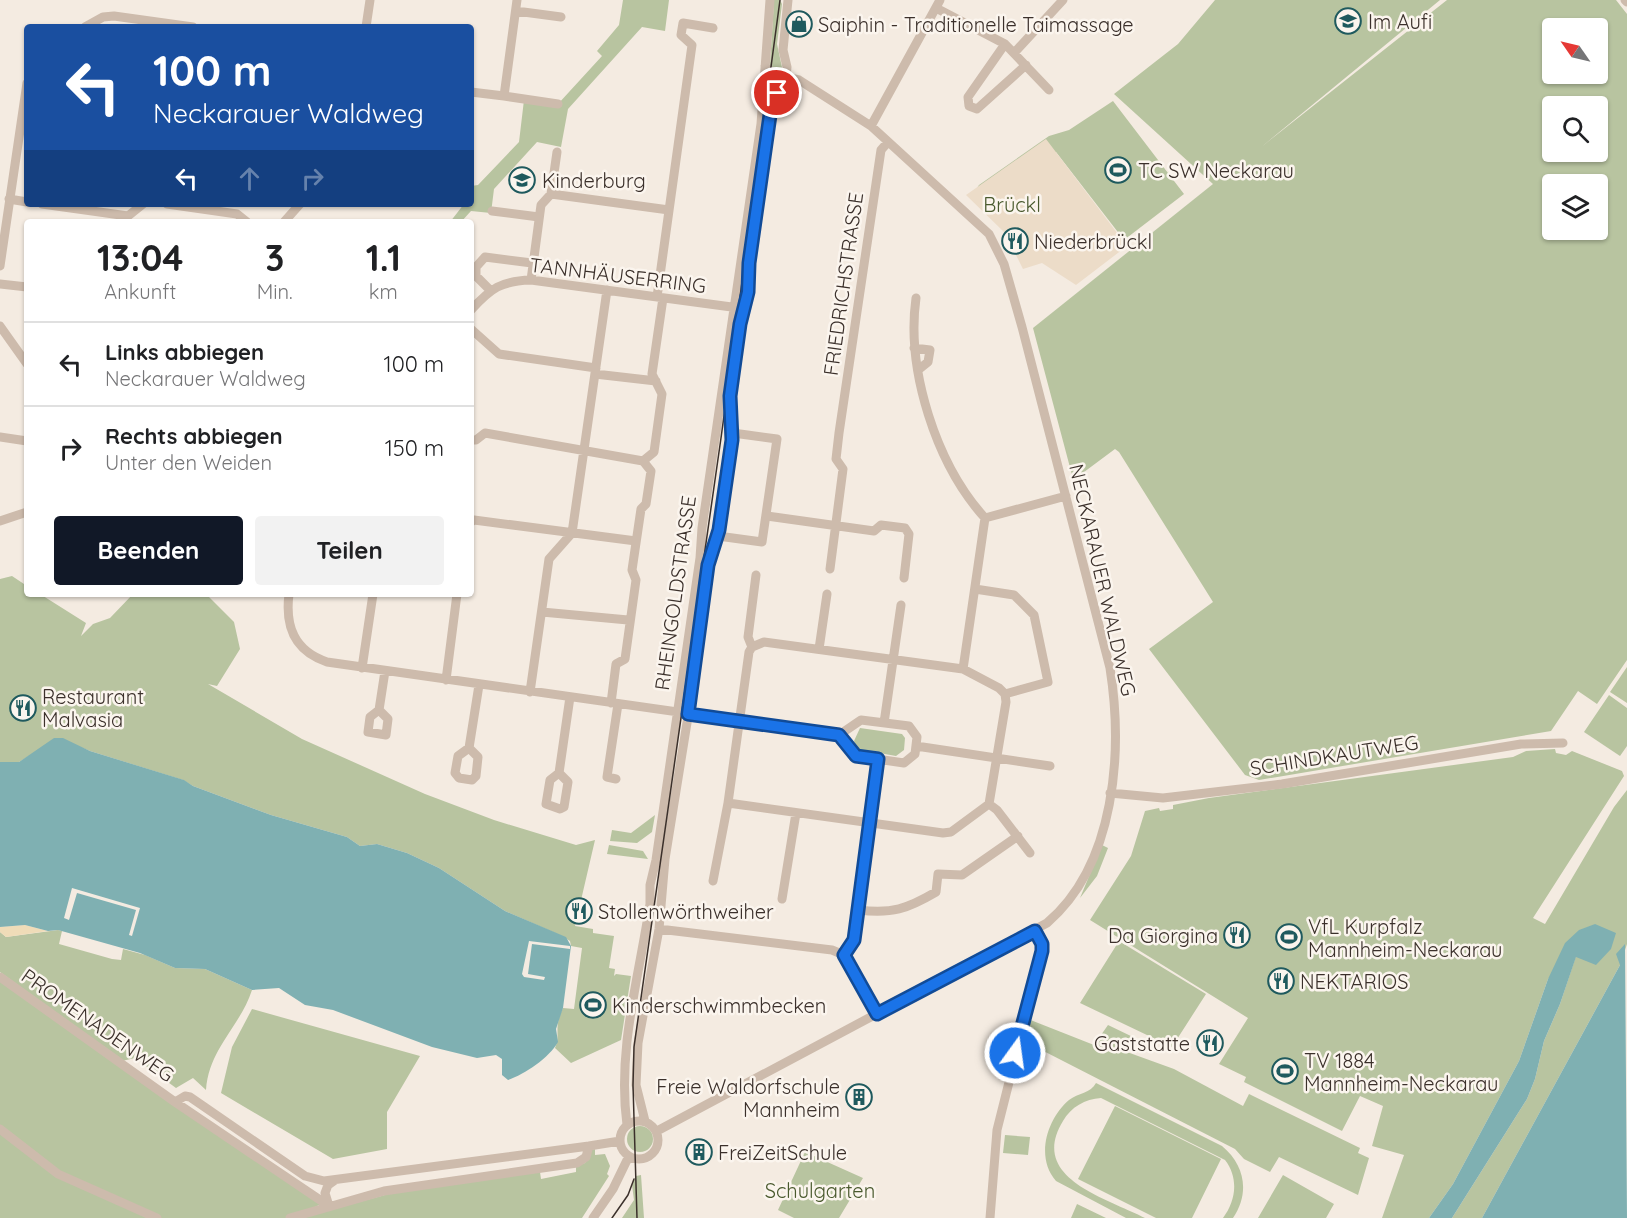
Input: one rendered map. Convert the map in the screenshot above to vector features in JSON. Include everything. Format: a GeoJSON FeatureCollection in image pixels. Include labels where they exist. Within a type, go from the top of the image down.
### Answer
{"type":"FeatureCollection","features":[{"type":"Feature","properties":{"kind":"street"},"geometry":{"type":"LineString","coordinates":[[366,24],[370,0]]}},
{"type":"Feature","properties":{"kind":"street"},"geometry":{"type":"LineString","coordinates":[[504,96],[518,0]]}},
{"type":"Feature","properties":{"kind":"street","name":"RHEINGOLDSTRASSE"},"geometry":{"type":"LineString","coordinates":[[620,1141],[627,1125],[624,1092],[626,1050],[762,116],[770,0]]}},
{"type":"Feature","properties":{"kind":"street"},"geometry":{"type":"LineString","coordinates":[[1015,52],[1063,0]]}},
{"type":"Feature","properties":{"kind":"street"},"geometry":{"type":"LineString","coordinates":[[765,66],[775,78],[786,77],[783,50],[787,2]]}},
{"type":"Feature","properties":{"kind":"street"},"geometry":{"type":"LineString","coordinates":[[871,126],[938,4],[1015,52],[1048,90]]}},
{"type":"Feature","properties":{"kind":"street"},"geometry":{"type":"LineString","coordinates":[[516,11],[561,17]]}},
{"type":"Feature","properties":{"kind":"street"},"geometry":{"type":"LineString","coordinates":[[90,24],[103,17],[147,24]]}},
{"type":"Feature","properties":{"kind":"street"},"geometry":{"type":"LineString","coordinates":[[643,461],[654,452],[662,394],[652,374],[669,210],[692,45],[681,35],[683,23],[712,28]]}},
{"type":"Feature","properties":{"kind":"street"},"geometry":{"type":"LineString","coordinates":[[1005,45],[968,97],[969,106],[977,109],[1026,65]]}},
{"type":"Feature","properties":{"kind":"street","name":"RHEINGOLDSTRASSE"},"geometry":{"type":"LineString","coordinates":[[645,1121],[636,1085],[645,993],[659,929],[665,859],[708,565],[718,536],[733,433],[730,396],[771,108],[786,77]]}},
{"type":"Feature","properties":{"kind":"street","name":"NECKARAUER WALDWEG"},"geometry":{"type":"LineString","coordinates":[[657,1131],[1035,931],[1066,905],[1087,870],[1100,840],[1110,793],[1114,759],[1115,700],[1095,605],[1013,295],[995,244],[955,202],[871,126],[811,87],[786,77]]}},
{"type":"Feature","properties":{"kind":"street"},"geometry":{"type":"LineString","coordinates":[[474,92],[558,104]]}},
{"type":"Feature","properties":{"kind":"street"},"geometry":{"type":"LineString","coordinates":[[0,266],[9,199],[24,120]]}},
{"type":"Feature","properties":{"kind":"street","name":"FRIEDRICHSTRASSE"},"geometry":{"type":"LineString","coordinates":[[830,569],[843,469],[836,459],[839,434],[881,150],[888,142]]}},
{"type":"Feature","properties":{"kind":"street"},"geometry":{"type":"LineString","coordinates":[[531,280],[541,205],[551,194],[557,152]]}},
{"type":"Feature","properties":{"kind":"street"},"geometry":{"type":"LineString","coordinates":[[551,194],[669,210]]}},
{"type":"Feature","properties":{"kind":"street"},"geometry":{"type":"LineString","coordinates":[[9,199],[24,202]]}},
{"type":"Feature","properties":{"kind":"street"},"geometry":{"type":"LineString","coordinates":[[64,207],[128,216],[139,207]]}},
{"type":"Feature","properties":{"kind":"street"},"geometry":{"type":"LineString","coordinates":[[188,207],[237,214],[243,219]]}},
{"type":"Feature","properties":{"kind":"street"},"geometry":{"type":"LineString","coordinates":[[287,219],[297,207]]}},
{"type":"Feature","properties":{"kind":"street"},"geometry":{"type":"LineString","coordinates":[[492,211],[539,217]]}},
{"type":"Feature","properties":{"kind":"street","name":"TANNHÄUSERRING"},"geometry":{"type":"LineString","coordinates":[[490,290],[476,276],[476,267],[485,257],[532,263]]}},
{"type":"Feature","properties":{"kind":"street","name":"TANNHÄUSERRING"},"geometry":{"type":"LineString","coordinates":[[474,307],[490,290],[507,281],[531,280],[744,309]]}},
{"type":"Feature","properties":{"kind":"street"},"geometry":{"type":"LineString","coordinates":[[0,284],[24,287]]}},
{"type":"Feature","properties":{"kind":"street"},"geometry":{"type":"LineString","coordinates":[[530,692],[549,559],[572,533],[608,290]]}},
{"type":"Feature","properties":{"kind":"street"},"geometry":{"type":"LineString","coordinates":[[916,298],[913,323],[914,348],[938,445],[975,507],[985,518]]}},
{"type":"Feature","properties":{"kind":"street"},"geometry":{"type":"LineString","coordinates":[[0,326],[24,360]]}},
{"type":"Feature","properties":{"kind":"street"},"geometry":{"type":"LineString","coordinates":[[474,332],[499,354],[656,381]]}},
{"type":"Feature","properties":{"kind":"street"},"geometry":{"type":"LineString","coordinates":[[914,348],[930,350],[928,362],[918,370]]}},
{"type":"Feature","properties":{"kind":"street"},"geometry":{"type":"LineString","coordinates":[[474,440],[485,433],[585,449],[593,453],[643,461],[651,471],[646,504],[641,509],[636,541],[632,570],[636,580],[628,620],[625,659],[616,664],[608,777],[616,779]]}},
{"type":"Feature","properties":{"kind":"street"},"geometry":{"type":"LineString","coordinates":[[718,536],[762,542],[767,516],[777,439],[733,433]]}},
{"type":"Feature","properties":{"kind":"street"},"geometry":{"type":"LineString","coordinates":[[0,436],[24,440]]}},
{"type":"Feature","properties":{"kind":"street"},"geometry":{"type":"LineString","coordinates":[[985,518],[1066,496]]}},
{"type":"Feature","properties":{"kind":"street"},"geometry":{"type":"LineString","coordinates":[[0,521],[24,513]]}},
{"type":"Feature","properties":{"kind":"street"},"geometry":{"type":"LineString","coordinates":[[767,516],[874,531],[881,525],[904,528],[909,534],[904,578]]}},
{"type":"Feature","properties":{"kind":"street"},"geometry":{"type":"LineString","coordinates":[[963,669],[985,518]]}},
{"type":"Feature","properties":{"kind":"street"},"geometry":{"type":"LineString","coordinates":[[474,520],[636,541]]}},
{"type":"Feature","properties":{"kind":"street"},"geometry":{"type":"LineString","coordinates":[[713,881],[728,803],[752,647],[748,637],[756,575]]}},
{"type":"Feature","properties":{"kind":"street"},"geometry":{"type":"LineString","coordinates":[[975,589],[1014,596],[1034,615],[1048,682],[1005,694]]}},
{"type":"Feature","properties":{"kind":"street"},"geometry":{"type":"LineString","coordinates":[[819,649],[827,594]]}},
{"type":"Feature","properties":{"kind":"street"},"geometry":{"type":"LineString","coordinates":[[289,597],[287,619],[292,634],[301,648],[319,660],[479,685],[839,735],[861,720],[909,726],[917,737],[915,754],[904,763],[856,756],[839,735]]}},
{"type":"Feature","properties":{"kind":"street"},"geometry":{"type":"LineString","coordinates":[[362,668],[373,597]]}},
{"type":"Feature","properties":{"kind":"street"},"geometry":{"type":"LineString","coordinates":[[446,680],[457,597]]}},
{"type":"Feature","properties":{"kind":"street"},"geometry":{"type":"LineString","coordinates":[[884,723],[901,604]]}},
{"type":"Feature","properties":{"kind":"street"},"geometry":{"type":"LineString","coordinates":[[542,612],[628,620]]}},
{"type":"Feature","properties":{"kind":"street"},"geometry":{"type":"LineString","coordinates":[[752,647],[764,642],[963,669],[999,688],[1005,694]]}},
{"type":"Feature","properties":{"kind":"street"},"geometry":{"type":"LineString","coordinates":[[379,710],[385,671]]}},
{"type":"Feature","properties":{"kind":"street"},"geometry":{"type":"LineString","coordinates":[[469,748],[479,685]]}},
{"type":"Feature","properties":{"kind":"street"},"geometry":{"type":"LineString","coordinates":[[728,803],[870,824],[951,832],[989,804],[1005,694]]}},
{"type":"Feature","properties":{"kind":"street"},"geometry":{"type":"LineString","coordinates":[[559,773],[570,697]]}},
{"type":"Feature","properties":{"kind":"street","name":"SCHINDKAUTWEG"},"geometry":{"type":"LineString","coordinates":[[1110,793],[1163,798],[1281,784],[1521,744],[1563,743]]}},
{"type":"Feature","properties":{"kind":"street"},"geometry":{"type":"LineString","coordinates":[[916,746],[1050,766]]}},
{"type":"Feature","properties":{"kind":"street"},"geometry":{"type":"LineString","coordinates":[[844,955],[854,940],[878,759]]}},
{"type":"Feature","properties":{"kind":"street"},"geometry":{"type":"LineString","coordinates":[[989,804],[1030,853]]}},
{"type":"Feature","properties":{"kind":"street"},"geometry":{"type":"LineString","coordinates":[[782,899],[796,813]]}},
{"type":"Feature","properties":{"kind":"street"},"geometry":{"type":"LineString","coordinates":[[859,910],[883,913],[910,907],[936,892],[938,874],[962,875],[1018,836]]}},
{"type":"Feature","properties":{"kind":"street"},"geometry":{"type":"LineString","coordinates":[[659,929],[832,950],[844,955],[877,1014]]}},
{"type":"Feature","properties":{"kind":"street"},"geometry":{"type":"LineString","coordinates":[[990,1218],[997,1130],[1042,951],[1042,944],[1035,931]]}},
{"type":"Feature","properties":{"kind":"street","name":"PROMENADENWEG"},"geometry":{"type":"LineString","coordinates":[[0,977],[175,1102],[329,1206]]}},
{"type":"Feature","properties":{"kind":"street","name":"PROMENADENWEG"},"geometry":{"type":"LineString","coordinates":[[175,1102],[185,1096],[190,1097],[305,1176],[316,1180],[335,1180]]}},
{"type":"Feature","properties":{"kind":"street"},"geometry":{"type":"LineString","coordinates":[[329,1206],[324,1193],[328,1185],[335,1180],[620,1141],[629,1156],[642,1159],[653,1153],[659,1140],[657,1131],[645,1121],[638,1120],[627,1125]]}},
{"type":"Feature","properties":{"kind":"street"},"geometry":{"type":"LineString","coordinates":[[0,1129],[58,1174],[109,1199],[157,1218]]}},
{"type":"Feature","properties":{"kind":"street"},"geometry":{"type":"LineString","coordinates":[[290,1218],[384,1191],[577,1163],[586,1156],[589,1146]]}},
{"type":"Feature","properties":{"kind":"street"},"geometry":{"type":"LineString","coordinates":[[510,1173],[511,1155]]}},
{"type":"Feature","properties":{"kind":"street"},"geometry":{"type":"LineString","coordinates":[[593,1218],[613,1189],[629,1156]]}},
{"type":"Feature","properties":{"kind":"green space"},"geometry":{"type":"Polygon","coordinates":[[[623,0],[669,0],[665,31],[642,27],[568,109],[561,147],[537,142],[494,189],[491,213],[471,211],[464,219],[452,219],[462,207],[474,207],[474,186],[478,185],[519,142],[524,100],[558,104],[602,56],[597,51],[619,25],[623,0]]]}},
{"type":"Feature","properties":{"kind":"green space"},"geometry":{"type":"Polygon","coordinates":[[[774,0],[780,0],[782,4],[777,44],[783,72],[778,75],[770,65],[774,0]]]}},
{"type":"Feature","properties":{"kind":"green space"},"geometry":{"type":"Polygon","coordinates":[[[1215,0],[1440,0],[1260,148],[1447,0],[1616,0],[1627,14],[1627,660],[1597,704],[1578,691],[1551,731],[1259,780],[1245,775],[1149,649],[1213,602],[1119,452],[1115,449],[1076,478],[1072,475],[1033,328],[1213,184],[1114,94],[1178,44],[1215,0]]]}},
{"type":"Feature","properties":{"kind":"green space","name":"TC SW Neckarau"},"geometry":{"type":"Polygon","coordinates":[[[1113,101],[1184,194],[1124,240],[1056,152],[1023,176],[1010,234],[975,191],[979,185],[1049,136],[1069,130],[1113,101]]]}},
{"type":"Feature","properties":{"kind":"green space"},"geometry":{"type":"Polygon","coordinates":[[[12,576],[24,584],[24,597],[45,597],[86,623],[81,636],[93,624],[110,618],[130,597],[209,597],[234,622],[240,649],[217,686],[208,684],[302,739],[425,794],[494,820],[576,845],[595,840],[575,926],[593,929],[593,933],[614,936],[609,968],[615,969],[614,976],[616,974],[631,976],[621,1040],[571,1063],[555,1048],[558,1021],[563,1008],[574,1009],[582,948],[571,946],[570,941],[562,936],[505,911],[439,868],[407,853],[377,844],[360,846],[347,837],[271,815],[193,786],[183,780],[90,751],[58,738],[19,762],[0,762],[0,579],[12,576]]]}},
{"type":"Feature","properties":{"kind":"green space"},"geometry":{"type":"Polygon","coordinates":[[[1627,667],[1627,703],[1610,692],[1627,667]]]}},
{"type":"Feature","properties":{"kind":"green space"},"geometry":{"type":"Polygon","coordinates":[[[1609,695],[1627,708],[1627,746],[1620,756],[1584,732],[1609,695]]]}},
{"type":"Feature","properties":{"kind":"green space"},"geometry":{"type":"Polygon","coordinates":[[[860,728],[902,734],[905,738],[904,750],[896,756],[857,749],[854,741],[860,728]]]}},
{"type":"Feature","properties":{"kind":"green space"},"geometry":{"type":"Polygon","coordinates":[[[1555,749],[1556,753],[1566,755],[1572,751],[1622,771],[1624,776],[1533,918],[1545,924],[1614,807],[1627,790],[1627,944],[1620,965],[1482,1218],[1452,1218],[1527,1099],[1535,1079],[1544,1041],[1560,1004],[1576,956],[1595,924],[1548,979],[1519,1061],[1453,1184],[1429,1218],[1382,1218],[1404,1155],[1372,1146],[1383,1106],[1360,1096],[1342,1131],[1244,1082],[1246,1077],[1219,1064],[1248,1018],[1090,920],[1131,856],[1145,811],[1159,808],[1160,811],[1173,809],[1173,805],[1209,798],[1513,757],[1526,751],[1555,749]]]}},
{"type":"Feature","properties":{"kind":"green space"},"geometry":{"type":"Polygon","coordinates":[[[655,815],[652,832],[637,843],[610,841],[612,830],[631,833],[655,815]]]}},
{"type":"Feature","properties":{"kind":"green space"},"geometry":{"type":"Polygon","coordinates":[[[609,845],[643,851],[648,859],[607,854],[609,845]]]}},
{"type":"Feature","properties":{"kind":"green space"},"geometry":{"type":"Polygon","coordinates":[[[1102,845],[1108,848],[1097,876],[1080,898],[1102,845]]]}},
{"type":"Feature","properties":{"kind":"green space"},"geometry":{"type":"Polygon","coordinates":[[[62,931],[59,944],[121,960],[123,949],[145,955],[175,968],[205,969],[252,990],[213,1062],[206,1090],[193,1078],[176,1088],[135,1058],[122,1061],[0,972],[0,932],[6,937],[62,931]]]}},
{"type":"Feature","properties":{"kind":"green space"},"geometry":{"type":"Polygon","coordinates":[[[1119,941],[1206,994],[1172,1047],[1080,1003],[1119,941]]]}},
{"type":"Feature","properties":{"kind":"green space"},"geometry":{"type":"Polygon","coordinates":[[[0,979],[321,1204],[294,1218],[0,1218],[0,979]]]}},
{"type":"Feature","properties":{"kind":"green space"},"geometry":{"type":"Polygon","coordinates":[[[252,1009],[420,1056],[387,1112],[387,1149],[333,1159],[221,1093],[232,1047],[252,1009]]]}},
{"type":"Feature","properties":{"kind":"green space"},"geometry":{"type":"Polygon","coordinates":[[[1028,1019],[1094,1045],[1108,1025],[1135,1038],[1127,1052],[1174,1069],[1243,1106],[1249,1094],[1360,1148],[1358,1153],[1369,1158],[1358,1195],[1279,1157],[1270,1172],[1244,1159],[1235,1149],[1022,1040],[1028,1019]]]}},
{"type":"Feature","properties":{"kind":"green space"},"geometry":{"type":"Polygon","coordinates":[[[1096,1083],[1222,1146],[1236,1162],[1242,1180],[1242,1199],[1233,1218],[1223,1218],[1231,1204],[1234,1189],[1232,1174],[1225,1160],[1101,1098],[1079,1105],[1066,1116],[1055,1141],[1056,1157],[1063,1171],[1076,1183],[1093,1194],[1145,1218],[1126,1218],[1056,1181],[1046,1161],[1046,1139],[1050,1128],[1061,1108],[1069,1100],[1091,1089],[1096,1083]]]}},
{"type":"Feature","properties":{"kind":"green space"},"geometry":{"type":"Polygon","coordinates":[[[1115,1106],[1221,1159],[1192,1218],[1156,1218],[1078,1179],[1115,1106]]]}},
{"type":"Feature","properties":{"kind":"green space"},"geometry":{"type":"Polygon","coordinates":[[[640,1126],[649,1130],[653,1139],[649,1148],[640,1152],[631,1148],[627,1139],[631,1130],[640,1126]]]}},
{"type":"Feature","properties":{"kind":"green space"},"geometry":{"type":"Polygon","coordinates":[[[1005,1135],[1030,1137],[1028,1155],[1003,1153],[1005,1135]]]}},
{"type":"Feature","properties":{"kind":"green space"},"geometry":{"type":"Polygon","coordinates":[[[595,1149],[595,1155],[605,1154],[610,1166],[607,1174],[609,1176],[582,1218],[301,1218],[392,1193],[540,1172],[541,1179],[576,1172],[576,1166],[585,1163],[591,1150],[595,1149]]]}},
{"type":"Feature","properties":{"kind":"green space","name":"Schulgarten"},"geometry":{"type":"Polygon","coordinates":[[[805,1152],[863,1178],[839,1218],[794,1218],[778,1210],[805,1152]]]}},
{"type":"Feature","properties":{"kind":"green space"},"geometry":{"type":"Polygon","coordinates":[[[641,1175],[644,1218],[622,1218],[634,1200],[632,1185],[636,1176],[641,1175]]]}},
{"type":"Feature","properties":{"kind":"green space"},"geometry":{"type":"Polygon","coordinates":[[[1283,1175],[1334,1204],[1326,1218],[1258,1218],[1283,1175]]]}},
{"type":"Feature","properties":{"kind":"green space"},"geometry":{"type":"Polygon","coordinates":[[[1077,1204],[1106,1218],[1071,1218],[1077,1204]]]}},
{"type":"Feature","properties":{"kind":"sand"},"geometry":{"type":"Polygon","coordinates":[[[25,925],[48,931],[6,937],[0,932],[0,927],[25,925]]]}},
{"type":"Feature","properties":{"kind":"shaded area"},"geometry":{"type":"Polygon","coordinates":[[[1046,139],[1127,246],[1076,285],[1042,263],[1023,269],[1005,233],[966,195],[1046,139]]]}},
{"type":"Feature","properties":{"kind":"water","name":"Stollenwörthweiher"},"geometry":{"type":"Polygon","coordinates":[[[54,738],[63,738],[90,751],[184,780],[193,786],[271,815],[347,837],[360,846],[377,844],[407,853],[439,868],[505,911],[566,937],[571,946],[563,1008],[556,1029],[558,1042],[536,1065],[508,1080],[502,1075],[502,1059],[496,1055],[477,1058],[432,1047],[333,1010],[305,1005],[279,988],[252,990],[205,969],[175,968],[140,953],[58,930],[48,931],[25,925],[0,927],[0,762],[19,762],[54,738]]]}},
{"type":"Feature","properties":{"kind":"water"},"geometry":{"type":"Polygon","coordinates":[[[1595,924],[1616,933],[1611,949],[1596,965],[1576,957],[1544,1041],[1535,1079],[1527,1099],[1452,1218],[1429,1218],[1453,1184],[1519,1061],[1548,979],[1565,943],[1579,930],[1595,924]]]}},
{"type":"Feature","properties":{"kind":"water"},"geometry":{"type":"Polygon","coordinates":[[[1625,944],[1627,1218],[1482,1218],[1620,965],[1616,954],[1625,944]]]}},
{"type":"Feature","properties":{"kind":"pier"},"geometry":{"type":"Polygon","coordinates":[[[72,888],[140,908],[132,936],[129,935],[136,910],[77,893],[69,920],[64,918],[72,888]]]}},
{"type":"Feature","properties":{"kind":"pier"},"geometry":{"type":"Polygon","coordinates":[[[529,941],[570,946],[570,949],[532,944],[528,974],[545,977],[544,980],[524,977],[522,974],[529,941]]]}},
{"type":"Feature","properties":{"kind":"tram line"},"geometry":{"type":"LineString","coordinates":[[637,1218],[634,1047],[721,438],[780,0]]}},
{"type":"Feature","properties":{"kind":"tram line"},"geometry":{"type":"LineString","coordinates":[[612,1218],[628,1195],[634,1179]]}},
{"type":"Feature","properties":{"kind":"place","name":"Im Aufi"},"geometry":{"type":"Point","coordinates":[1348,21]}},
{"type":"Feature","properties":{"kind":"place","name":"Saiphin - Traditionelle Taimassage"},"geometry":{"type":"Point","coordinates":[799,24]}},
{"type":"Feature","properties":{"kind":"place","name":"TC SW Neckarau"},"geometry":{"type":"Point","coordinates":[1118,170]}},
{"type":"Feature","properties":{"kind":"place","name":"Kinderburg"},"geometry":{"type":"Point","coordinates":[522,180]}},
{"type":"Feature","properties":{"kind":"place","name":"Niederbrückl"},"geometry":{"type":"Point","coordinates":[1015,241]}},
{"type":"Feature","properties":{"kind":"place","name":"Restaurant Malvasia"},"geometry":{"type":"Point","coordinates":[23,708]}},
{"type":"Feature","properties":{"kind":"place","name":"Stollenwörthweiher"},"geometry":{"type":"Point","coordinates":[579,911]}},
{"type":"Feature","properties":{"kind":"place","name":"Da Giorgina"},"geometry":{"type":"Point","coordinates":[1237,935]}},
{"type":"Feature","properties":{"kind":"place","name":"VfL Kurpfalz Mannheim-Neckarau"},"geometry":{"type":"Point","coordinates":[1289,937]}},
{"type":"Feature","properties":{"kind":"place","name":"NEKTARIOS"},"geometry":{"type":"Point","coordinates":[1281,981]}},
{"type":"Feature","properties":{"kind":"place","name":"Kinderschwimmbecken"},"geometry":{"type":"Point","coordinates":[593,1005]}},
{"type":"Feature","properties":{"kind":"place","name":"Gaststatte"},"geometry":{"type":"Point","coordinates":[1210,1043]}},
{"type":"Feature","properties":{"kind":"place","name":"TV 1884 Mannheim-Neckarau"},"geometry":{"type":"Point","coordinates":[1285,1071]}},
{"type":"Feature","properties":{"kind":"place","name":"Freie Waldorfschule Mannheim"},"geometry":{"type":"Point","coordinates":[859,1097]}},
{"type":"Feature","properties":{"kind":"place","name":"FreiZeitSchule"},"geometry":{"type":"Point","coordinates":[699,1152]}},
{"type":"Feature","properties":{"kind":"route"},"geometry":{"type":"LineString","coordinates":[[777,93],[771,108],[749,263],[748,292],[740,324],[730,396],[733,433],[726,485],[718,536],[708,565],[688,714],[839,735],[856,756],[878,759],[864,879],[854,940],[844,955],[877,1014],[1035,931],[1042,944],[1042,951],[1015,1053]]}},
{"type":"Feature","properties":{"kind":"park label","name":"Brückl"},"geometry":{"type":"Point","coordinates":[1012,204]}}]}
